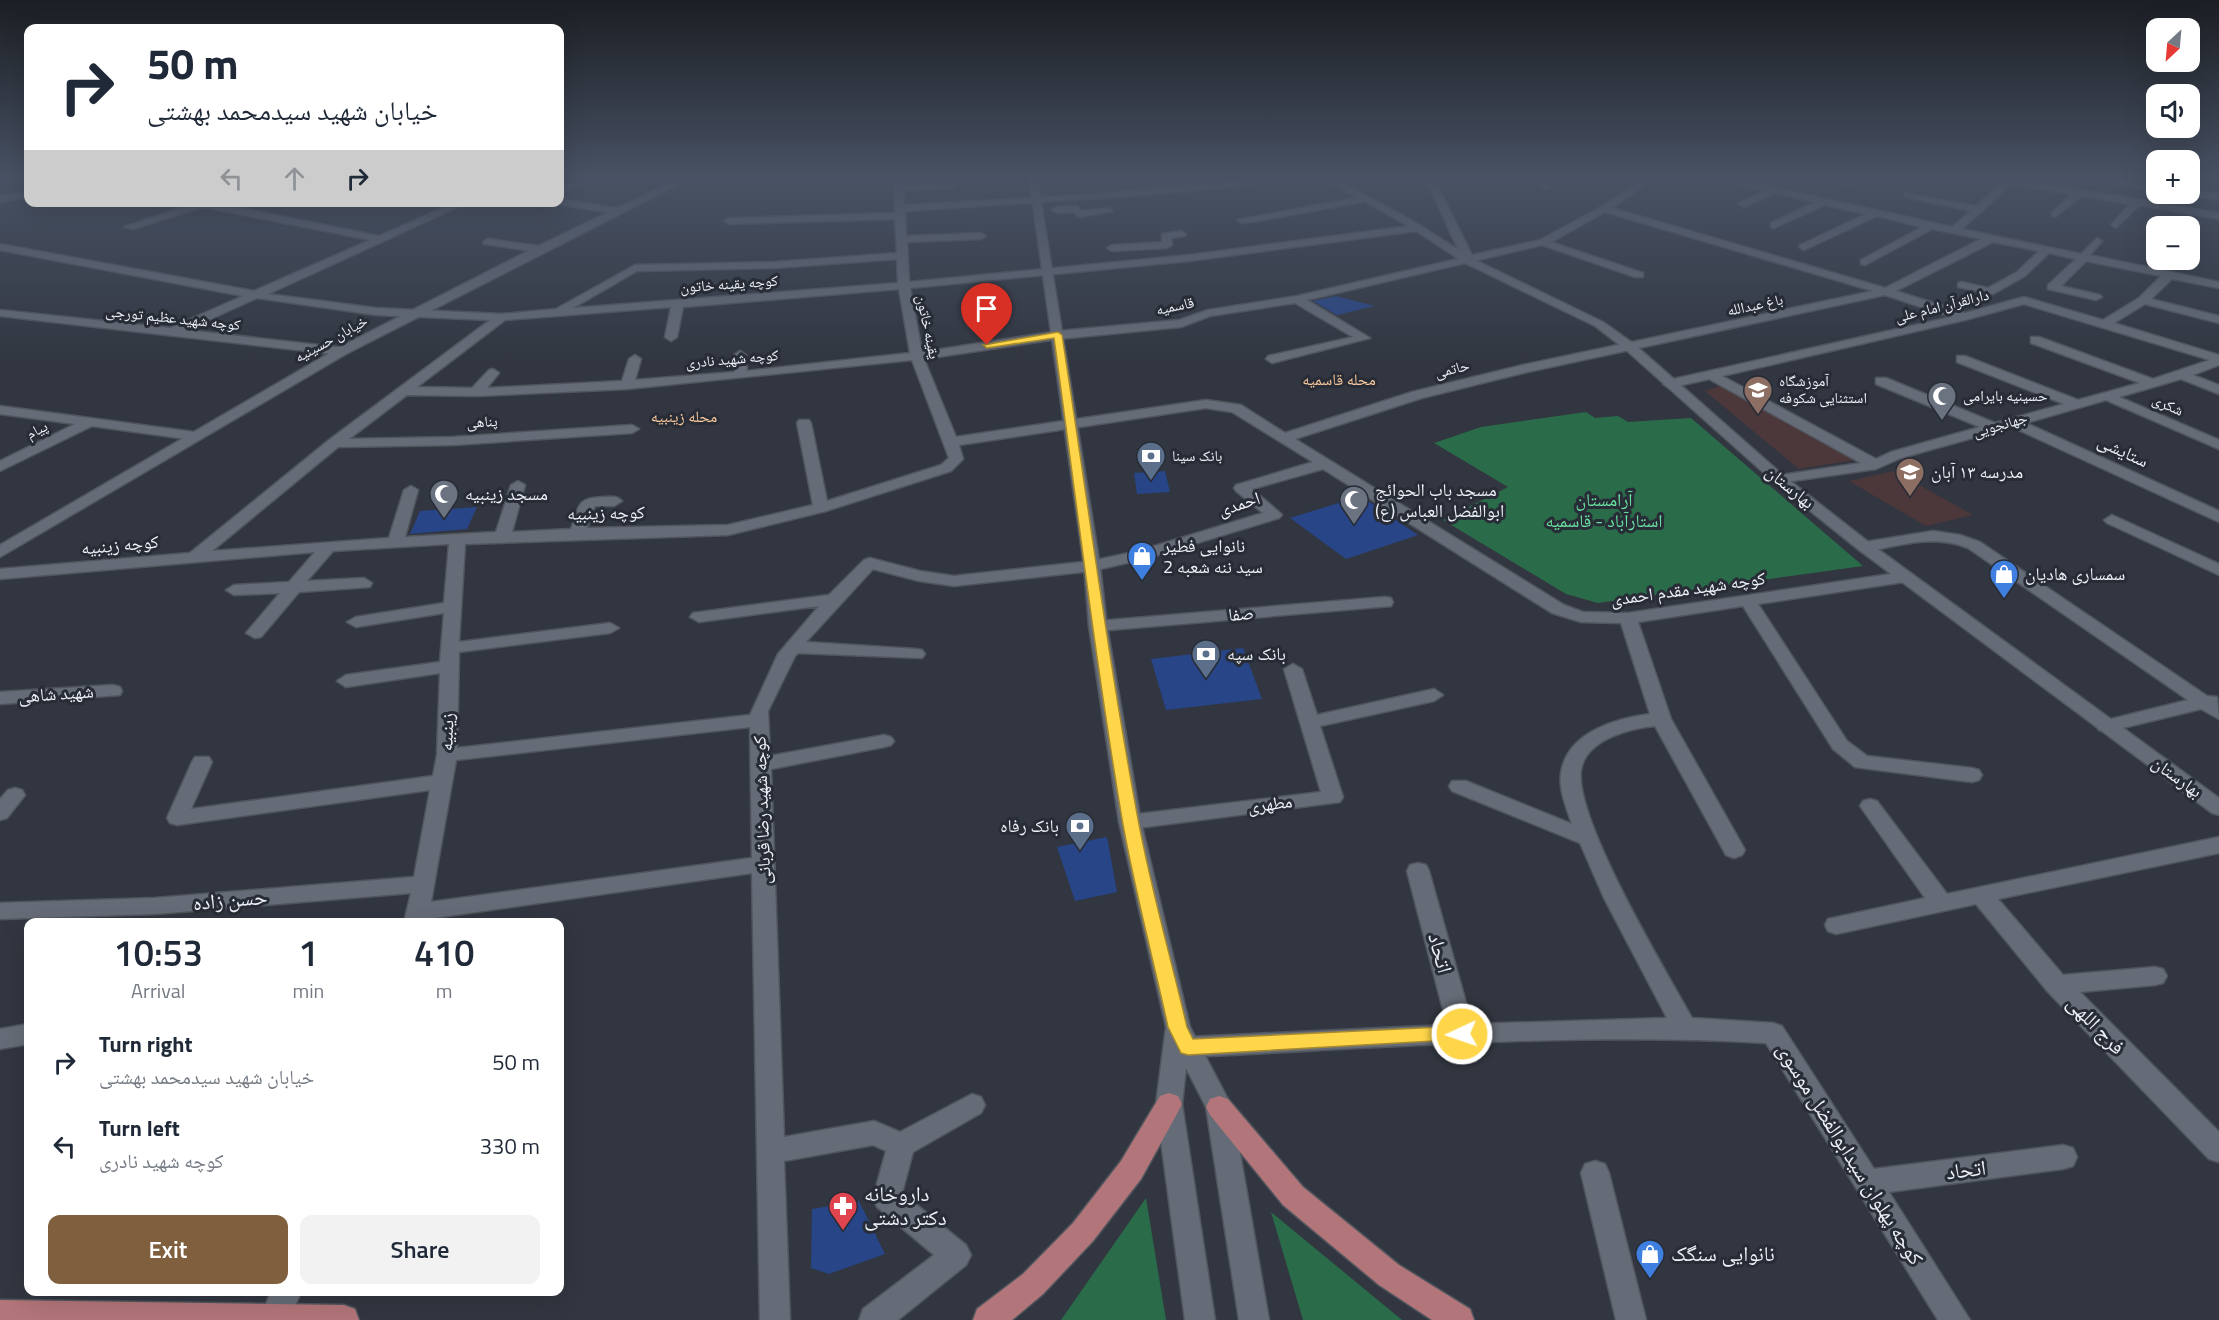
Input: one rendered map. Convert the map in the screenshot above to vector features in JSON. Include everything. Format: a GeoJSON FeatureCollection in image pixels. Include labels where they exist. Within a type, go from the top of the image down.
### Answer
{"type":"FeatureCollection","features":[{"type":"Feature","properties":{"kind":"main road"},"geometry":{"type":"LineString","coordinates":[[988,1320],[1034,1284],[1083,1232],[1131,1170],[1169,1104]]}},
{"type":"Feature","properties":{"kind":"main road"},"geometry":{"type":"LineString","coordinates":[[1219,1107],[1293,1196],[1389,1275],[1459,1320]]}},
{"type":"Feature","properties":{"kind":"main road"},"geometry":{"type":"LineString","coordinates":[[0,1315],[344,1320]]}},
{"type":"Feature","properties":{"kind":"street"},"geometry":{"type":"LineString","coordinates":[[376,239],[383,240]]}},
{"type":"Feature","properties":{"kind":"street"},"geometry":{"type":"LineString","coordinates":[[171,333],[386,239]]}},
{"type":"Feature","properties":{"kind":"street","name":"خیابان حسینیه"},"geometry":{"type":"LineString","coordinates":[[0,552],[342,351],[561,239]]}},
{"type":"Feature","properties":{"kind":"street"},"geometry":{"type":"LineString","coordinates":[[901,239],[912,239]]}},
{"type":"Feature","properties":{"kind":"street","name":"یقینه خاتون"},"geometry":{"type":"LineString","coordinates":[[901,239],[904,285],[917,356],[951,442]]}},
{"type":"Feature","properties":{"kind":"street"},"geometry":{"type":"LineString","coordinates":[[1044,239],[1069,423],[1092,566],[1098,626],[1130,822],[1183,1037],[1219,1107],[1254,1320]]}},
{"type":"Feature","properties":{"kind":"street"},"geometry":{"type":"LineString","coordinates":[[1112,248],[1167,245],[1166,239]]}},
{"type":"Feature","properties":{"kind":"street","name":"کوچه یقینه خاتون"},"geometry":{"type":"LineString","coordinates":[[0,247],[257,294],[408,316],[502,317],[1152,263],[1347,239]]}},
{"type":"Feature","properties":{"kind":"street","name":"بهارستان"},"geometry":{"type":"LineString","coordinates":[[1434,239],[1469,261],[1599,324],[1630,347],[1669,384],[1779,479],[1865,547],[2219,808]]}},
{"type":"Feature","properties":{"kind":"street"},"geometry":{"type":"LineString","coordinates":[[1459,239],[1469,261]]}},
{"type":"Feature","properties":{"kind":"street","name":"قاسمیه"},"geometry":{"type":"LineString","coordinates":[[1058,335],[1181,323],[1209,313],[1298,298],[1469,261],[1549,239]]}},
{"type":"Feature","properties":{"kind":"street"},"geometry":{"type":"LineString","coordinates":[[1712,239],[1965,317]]}},
{"type":"Feature","properties":{"kind":"street"},"geometry":{"type":"LineString","coordinates":[[1804,246],[1820,239]]}},
{"type":"Feature","properties":{"kind":"street"},"geometry":{"type":"LineString","coordinates":[[1866,262],[1908,239]]}},
{"type":"Feature","properties":{"kind":"street"},"geometry":{"type":"LineString","coordinates":[[1886,292],[1990,239],[2219,285]]}},
{"type":"Feature","properties":{"kind":"street"},"geometry":{"type":"LineString","coordinates":[[2096,297],[2052,287],[2097,241]]}},
{"type":"Feature","properties":{"kind":"street"},"geometry":{"type":"LineString","coordinates":[[488,242],[540,249]]}},
{"type":"Feature","properties":{"kind":"street"},"geometry":{"type":"LineString","coordinates":[[1543,242],[1640,275]]}},
{"type":"Feature","properties":{"kind":"street"},"geometry":{"type":"LineString","coordinates":[[1705,251],[1728,243]]}},
{"type":"Feature","properties":{"kind":"street"},"geometry":{"type":"LineString","coordinates":[[1143,248],[1152,263]]}},
{"type":"Feature","properties":{"kind":"street"},"geometry":{"type":"LineString","coordinates":[[1962,285],[1989,292],[2021,274],[2046,250]]}},
{"type":"Feature","properties":{"kind":"street"},"geometry":{"type":"LineString","coordinates":[[1731,260],[1757,252]]}},
{"type":"Feature","properties":{"kind":"street","name":"کوچه یقینه خاتون"},"geometry":{"type":"LineString","coordinates":[[557,312],[626,271],[635,268],[774,265],[902,256]]}},
{"type":"Feature","properties":{"kind":"street"},"geometry":{"type":"LineString","coordinates":[[1782,272],[1805,266]]}},
{"type":"Feature","properties":{"kind":"street"},"geometry":{"type":"LineString","coordinates":[[2105,324],[2143,300],[2169,274]]}},
{"type":"Feature","properties":{"kind":"street","name":"باغ عبدالله"},"geometry":{"type":"LineString","coordinates":[[1630,347],[1886,292]]}},
{"type":"Feature","properties":{"kind":"street"},"geometry":{"type":"LineString","coordinates":[[1272,360],[1364,338],[1298,298]]}},
{"type":"Feature","properties":{"kind":"street","name":"دارالقرآن امام علی"},"geometry":{"type":"LineString","coordinates":[[1669,384],[1965,317],[2024,300],[2219,360]]}},
{"type":"Feature","properties":{"kind":"street"},"geometry":{"type":"LineString","coordinates":[[2143,300],[2219,320]]}},
{"type":"Feature","properties":{"kind":"street"},"geometry":{"type":"LineString","coordinates":[[671,336],[678,303]]}},
{"type":"Feature","properties":{"kind":"street","name":"کوچه شهید عظیم تورجی"},"geometry":{"type":"LineString","coordinates":[[0,313],[342,351]]}},
{"type":"Feature","properties":{"kind":"street"},"geometry":{"type":"LineString","coordinates":[[194,558],[334,443],[502,317]]}},
{"type":"Feature","properties":{"kind":"street","name":"کوچه شهید نادری"},"geometry":{"type":"LineString","coordinates":[[407,390],[476,392],[627,385],[917,356],[1058,335]]}},
{"type":"Feature","properties":{"kind":"street"},"geometry":{"type":"LineString","coordinates":[[2035,340],[2152,383]]}},
{"type":"Feature","properties":{"kind":"street","name":"حاتمی"},"geometry":{"type":"LineString","coordinates":[[1286,437],[1418,395],[1630,347]]}},
{"type":"Feature","properties":{"kind":"street"},"geometry":{"type":"LineString","coordinates":[[740,355],[741,375]]}},
{"type":"Feature","properties":{"kind":"street"},"geometry":{"type":"LineString","coordinates":[[627,385],[635,359]]}},
{"type":"Feature","properties":{"kind":"street"},"geometry":{"type":"LineString","coordinates":[[1961,359],[2074,403]]}},
{"type":"Feature","properties":{"kind":"street","name":"جهانجویی"},"geometry":{"type":"LineString","coordinates":[[1779,479],[1876,465],[1896,455],[2074,403],[2182,375],[2219,360]]}},
{"type":"Feature","properties":{"kind":"street"},"geometry":{"type":"LineString","coordinates":[[476,392],[493,373]]}},
{"type":"Feature","properties":{"kind":"street"},"geometry":{"type":"LineString","coordinates":[[1711,375],[1876,465]]}},
{"type":"Feature","properties":{"kind":"street"},"geometry":{"type":"LineString","coordinates":[[2182,375],[2219,390]]}},
{"type":"Feature","properties":{"kind":"street"},"geometry":{"type":"LineString","coordinates":[[1881,381],[1992,427]]}},
{"type":"Feature","properties":{"kind":"street","name":"شکری"},"geometry":{"type":"LineString","coordinates":[[2104,395],[2219,445]]}},
{"type":"Feature","properties":{"kind":"street","name":"کوچه شهید مقدم احمدی"},"geometry":{"type":"LineString","coordinates":[[1069,423],[1213,405],[1236,408],[1328,463],[1557,609],[1581,617],[1628,618],[1904,577]]}},
{"type":"Feature","properties":{"kind":"street"},"geometry":{"type":"LineString","coordinates":[[0,410],[194,436]]}},
{"type":"Feature","properties":{"kind":"street","name":"ستایشی"},"geometry":{"type":"LineString","coordinates":[[2011,421],[2219,517]]}},
{"type":"Feature","properties":{"kind":"street","name":"پیام"},"geometry":{"type":"LineString","coordinates":[[0,467],[90,422]]}},
{"type":"Feature","properties":{"kind":"street"},"geometry":{"type":"LineString","coordinates":[[804,423],[821,508]]}},
{"type":"Feature","properties":{"kind":"street"},"geometry":{"type":"LineString","coordinates":[[951,442],[1069,423]]}},
{"type":"Feature","properties":{"kind":"street","name":"پناهی"},"geometry":{"type":"LineString","coordinates":[[334,443],[453,441],[632,429]]}},
{"type":"Feature","properties":{"kind":"street","name":"کوچه زینبیه"},"geometry":{"type":"LineString","coordinates":[[0,574],[328,546],[577,533],[728,530],[821,508],[946,468],[956,459],[951,442]]}},
{"type":"Feature","properties":{"kind":"street","name":"احمدی"},"geometry":{"type":"LineString","coordinates":[[1092,566],[1142,555],[1274,515],[1241,488],[1328,463]]}},
{"type":"Feature","properties":{"kind":"street"},"geometry":{"type":"LineString","coordinates":[[503,537],[518,485]]}},
{"type":"Feature","properties":{"kind":"street"},"geometry":{"type":"LineString","coordinates":[[396,542],[411,490]]}},
{"type":"Feature","properties":{"kind":"street"},"geometry":{"type":"LineString","coordinates":[[577,533],[589,502],[614,501]]}},
{"type":"Feature","properties":{"kind":"street"},"geometry":{"type":"LineString","coordinates":[[2112,520],[2219,570]]}},
{"type":"Feature","properties":{"kind":"street"},"geometry":{"type":"LineString","coordinates":[[1865,547],[1939,534],[1957,536],[2211,700],[2219,713]]}},
{"type":"Feature","properties":{"kind":"street","name":"زینبیه"},"geometry":{"type":"LineString","coordinates":[[416,917],[447,755],[449,657],[457,539]]}},
{"type":"Feature","properties":{"kind":"street"},"geometry":{"type":"LineString","coordinates":[[255,633],[328,546]]}},
{"type":"Feature","properties":{"kind":"street","name":"کوچه شهید رضا قربانی"},"geometry":{"type":"LineString","coordinates":[[775,1320],[759,711],[793,646],[834,599],[870,563],[919,576],[954,581],[1092,566]]}},
{"type":"Feature","properties":{"kind":"street"},"geometry":{"type":"LineString","coordinates":[[234,590],[364,583]]}},
{"type":"Feature","properties":{"kind":"street"},"geometry":{"type":"LineString","coordinates":[[699,617],[834,599]]}},
{"type":"Feature","properties":{"kind":"street"},"geometry":{"type":"LineString","coordinates":[[1748,601],[1840,745],[1862,762],[1972,775]]}},
{"type":"Feature","properties":{"kind":"street","name":"صفا"},"geometry":{"type":"LineString","coordinates":[[1098,626],[1385,602]]}},
{"type":"Feature","properties":{"kind":"street"},"geometry":{"type":"LineString","coordinates":[[356,622],[452,607]]}},
{"type":"Feature","properties":{"kind":"street"},"geometry":{"type":"LineString","coordinates":[[1628,618],[1661,719],[1734,850]]}},
{"type":"Feature","properties":{"kind":"street"},"geometry":{"type":"LineString","coordinates":[[346,681],[449,657],[610,628]]}},
{"type":"Feature","properties":{"kind":"street"},"geometry":{"type":"LineString","coordinates":[[793,646],[916,654]]}},
{"type":"Feature","properties":{"kind":"street","name":"مطهری"},"geometry":{"type":"LineString","coordinates":[[1130,822],[1333,797],[1293,669]]}},
{"type":"Feature","properties":{"kind":"street","name":"شهید شاهی"},"geometry":{"type":"LineString","coordinates":[[0,698],[113,691]]}},
{"type":"Feature","properties":{"kind":"street"},"geometry":{"type":"LineString","coordinates":[[1310,722],[1434,695]]}},
{"type":"Feature","properties":{"kind":"street"},"geometry":{"type":"LineString","coordinates":[[2106,726],[2211,700]]}},
{"type":"Feature","properties":{"kind":"street"},"geometry":{"type":"LineString","coordinates":[[1661,719],[1619,725],[1580,753],[1571,769],[1572,796],[1587,838],[1684,1028]]}},
{"type":"Feature","properties":{"kind":"street"},"geometry":{"type":"LineString","coordinates":[[447,755],[759,720]]}},
{"type":"Feature","properties":{"kind":"street"},"geometry":{"type":"LineString","coordinates":[[760,764],[884,741]]}},
{"type":"Feature","properties":{"kind":"street"},"geometry":{"type":"LineString","coordinates":[[202,762],[177,818],[442,782]]}},
{"type":"Feature","properties":{"kind":"street"},"geometry":{"type":"LineString","coordinates":[[1459,786],[1587,838]]}},
{"type":"Feature","properties":{"kind":"street"},"geometry":{"type":"LineString","coordinates":[[0,813],[15,795]]}},
{"type":"Feature","properties":{"kind":"street"},"geometry":{"type":"LineString","coordinates":[[1870,806],[1942,904]]}},
{"type":"Feature","properties":{"kind":"street"},"geometry":{"type":"LineString","coordinates":[[1836,925],[2219,845]]}},
{"type":"Feature","properties":{"kind":"street"},"geometry":{"type":"LineString","coordinates":[[416,917],[763,864]]}},
{"type":"Feature","properties":{"kind":"street","name":"اتحاد"},"geometry":{"type":"LineString","coordinates":[[1418,872],[1462,1034]]}},
{"type":"Feature","properties":{"kind":"street","name":"حسن زاده"},"geometry":{"type":"LineString","coordinates":[[0,911],[150,914],[424,884]]}},
{"type":"Feature","properties":{"kind":"street","name":"فرج اللهی"},"geometry":{"type":"LineString","coordinates":[[1980,894],[2057,985],[2219,1150]]}},
{"type":"Feature","properties":{"kind":"street"},"geometry":{"type":"LineString","coordinates":[[2057,985],[2155,976]]}},
{"type":"Feature","properties":{"kind":"street","name":"کوچه پهلوان سیدابوالفضل موسوی"},"geometry":{"type":"LineString","coordinates":[[1183,1037],[1462,1034],[1684,1028],[1773,1033],[1955,1320]]}},
{"type":"Feature","properties":{"kind":"street"},"geometry":{"type":"LineString","coordinates":[[0,1039],[24,1035]]}},
{"type":"Feature","properties":{"kind":"street"},"geometry":{"type":"LineString","coordinates":[[1183,1037],[1169,1104],[1200,1320]]}},
{"type":"Feature","properties":{"kind":"street"},"geometry":{"type":"LineString","coordinates":[[874,1320],[956,1256],[887,1198],[901,1145],[972,1105]]}},
{"type":"Feature","properties":{"kind":"street"},"geometry":{"type":"LineString","coordinates":[[771,1151],[874,1133],[901,1145]]}},
{"type":"Feature","properties":{"kind":"street","name":"اتحاد"},"geometry":{"type":"LineString","coordinates":[[1868,1182],[2063,1157]]}},
{"type":"Feature","properties":{"kind":"street"},"geometry":{"type":"LineString","coordinates":[[1595,1173],[1631,1320]]}},
{"type":"Feature","properties":{"kind":"street"},"geometry":{"type":"LineString","coordinates":[[274,1319],[284,1296]]}},
{"type":"Feature","properties":{"kind":"shaded area","name":"آموزشگاه استثنایی شکوفه"},"geometry":{"type":"Polygon","coordinates":[[[1727,386],[1855,460],[1799,469],[1705,391],[1727,386]]]}},
{"type":"Feature","properties":{"kind":"shaded area","name":"مدرسه ۱۳ آبان"},"geometry":{"type":"Polygon","coordinates":[[[1894,471],[1973,515],[1926,526],[1849,481],[1894,471]]]}},
{"type":"Feature","properties":{"kind":"green space","name":"آرامستان استارآباد - قاسمیه"},"geometry":{"type":"Polygon","coordinates":[[[1586,412],[1595,418],[1618,416],[1628,422],[1691,418],[1863,566],[1598,603],[1566,594],[1443,520],[1508,487],[1434,443],[1481,427],[1586,412]]]}},
{"type":"Feature","properties":{"kind":"green space"},"geometry":{"type":"Polygon","coordinates":[[[1146,1198],[1166,1320],[1061,1320],[1146,1198]]]}},
{"type":"Feature","properties":{"kind":"green space"},"geometry":{"type":"Polygon","coordinates":[[[1271,1212],[1402,1320],[1303,1320],[1271,1212]]]}},
{"type":"Feature","properties":{"kind":"building"},"geometry":{"type":"Polygon","coordinates":[[[1336,296],[1375,306],[1337,315],[1313,301],[1336,296]]]}},
{"type":"Feature","properties":{"kind":"building","name":"بانک سینا"},"geometry":{"type":"Polygon","coordinates":[[[1165,471],[1170,492],[1137,494],[1134,473],[1165,471]]]}},
{"type":"Feature","properties":{"kind":"building","name":"مسجد باب الحوائج ابوالفضل العباس (ع)"},"geometry":{"type":"Polygon","coordinates":[[[1361,496],[1418,535],[1346,559],[1290,518],[1361,496]]]}},
{"type":"Feature","properties":{"kind":"building","name":"مسجد زینبیه"},"geometry":{"type":"Polygon","coordinates":[[[477,507],[467,529],[410,534],[420,511],[477,507]]]}},
{"type":"Feature","properties":{"kind":"building","name":"بانک سپه"},"geometry":{"type":"Polygon","coordinates":[[[1243,648],[1262,699],[1166,710],[1151,659],[1243,648]]]}},
{"type":"Feature","properties":{"kind":"building"},"geometry":{"type":"Polygon","coordinates":[[[1107,837],[1117,892],[1075,901],[1057,847],[1107,837]]]}},
{"type":"Feature","properties":{"kind":"building","name":"داروخانه دکتر دشتی"},"geometry":{"type":"Polygon","coordinates":[[[859,1201],[885,1254],[829,1274],[811,1268],[812,1209],[859,1201]]]}},
{"type":"Feature","properties":{"kind":"place","name":"آموزشگاه استثنایی شکوفه"},"geometry":{"type":"Point","coordinates":[1758,416]}},
{"type":"Feature","properties":{"kind":"place","name":"حسینیه بایرامی"},"geometry":{"type":"Point","coordinates":[1942,422]}},
{"type":"Feature","properties":{"kind":"place","name":"بانک سینا"},"geometry":{"type":"Point","coordinates":[1151,482]}},
{"type":"Feature","properties":{"kind":"place","name":"مدرسه ۱۳ آبان"},"geometry":{"type":"Point","coordinates":[1910,498]}},
{"type":"Feature","properties":{"kind":"place","name":"مسجد زینبیه"},"geometry":{"type":"Point","coordinates":[444,520]}},
{"type":"Feature","properties":{"kind":"place","name":"مسجد باب الحوائج ابوالفضل العباس (ع)"},"geometry":{"type":"Point","coordinates":[1354,526]}},
{"type":"Feature","properties":{"kind":"place","name":"نانوایی فطیر سید ننه شعبه 2"},"geometry":{"type":"Point","coordinates":[1142,582]}},
{"type":"Feature","properties":{"kind":"place","name":"سمساری هادیان"},"geometry":{"type":"Point","coordinates":[2004,600]}},
{"type":"Feature","properties":{"kind":"place","name":"بانک سپه"},"geometry":{"type":"Point","coordinates":[1206,680]}},
{"type":"Feature","properties":{"kind":"place","name":"بانک رفاه"},"geometry":{"type":"Point","coordinates":[1080,852]}},
{"type":"Feature","properties":{"kind":"place","name":"داروخانه دکتر دشتی"},"geometry":{"type":"Point","coordinates":[843,1232]}},
{"type":"Feature","properties":{"kind":"place","name":"نانوایی سنگک"},"geometry":{"type":"Point","coordinates":[1650,1280]}},
{"type":"Feature","properties":{"kind":"district","name":"محله قاسمیه"},"geometry":{"type":"Point","coordinates":[1339,379]}},
{"type":"Feature","properties":{"kind":"district","name":"محله زینبیه"},"geometry":{"type":"Point","coordinates":[684,416]}},
{"type":"Feature","properties":{"kind":"route"},"geometry":{"type":"LineString","coordinates":[[987,345],[1058,335],[1069,423],[1092,566],[1098,626],[1130,822],[1178,1027],[1188,1047],[1462,1034]]}}]}
